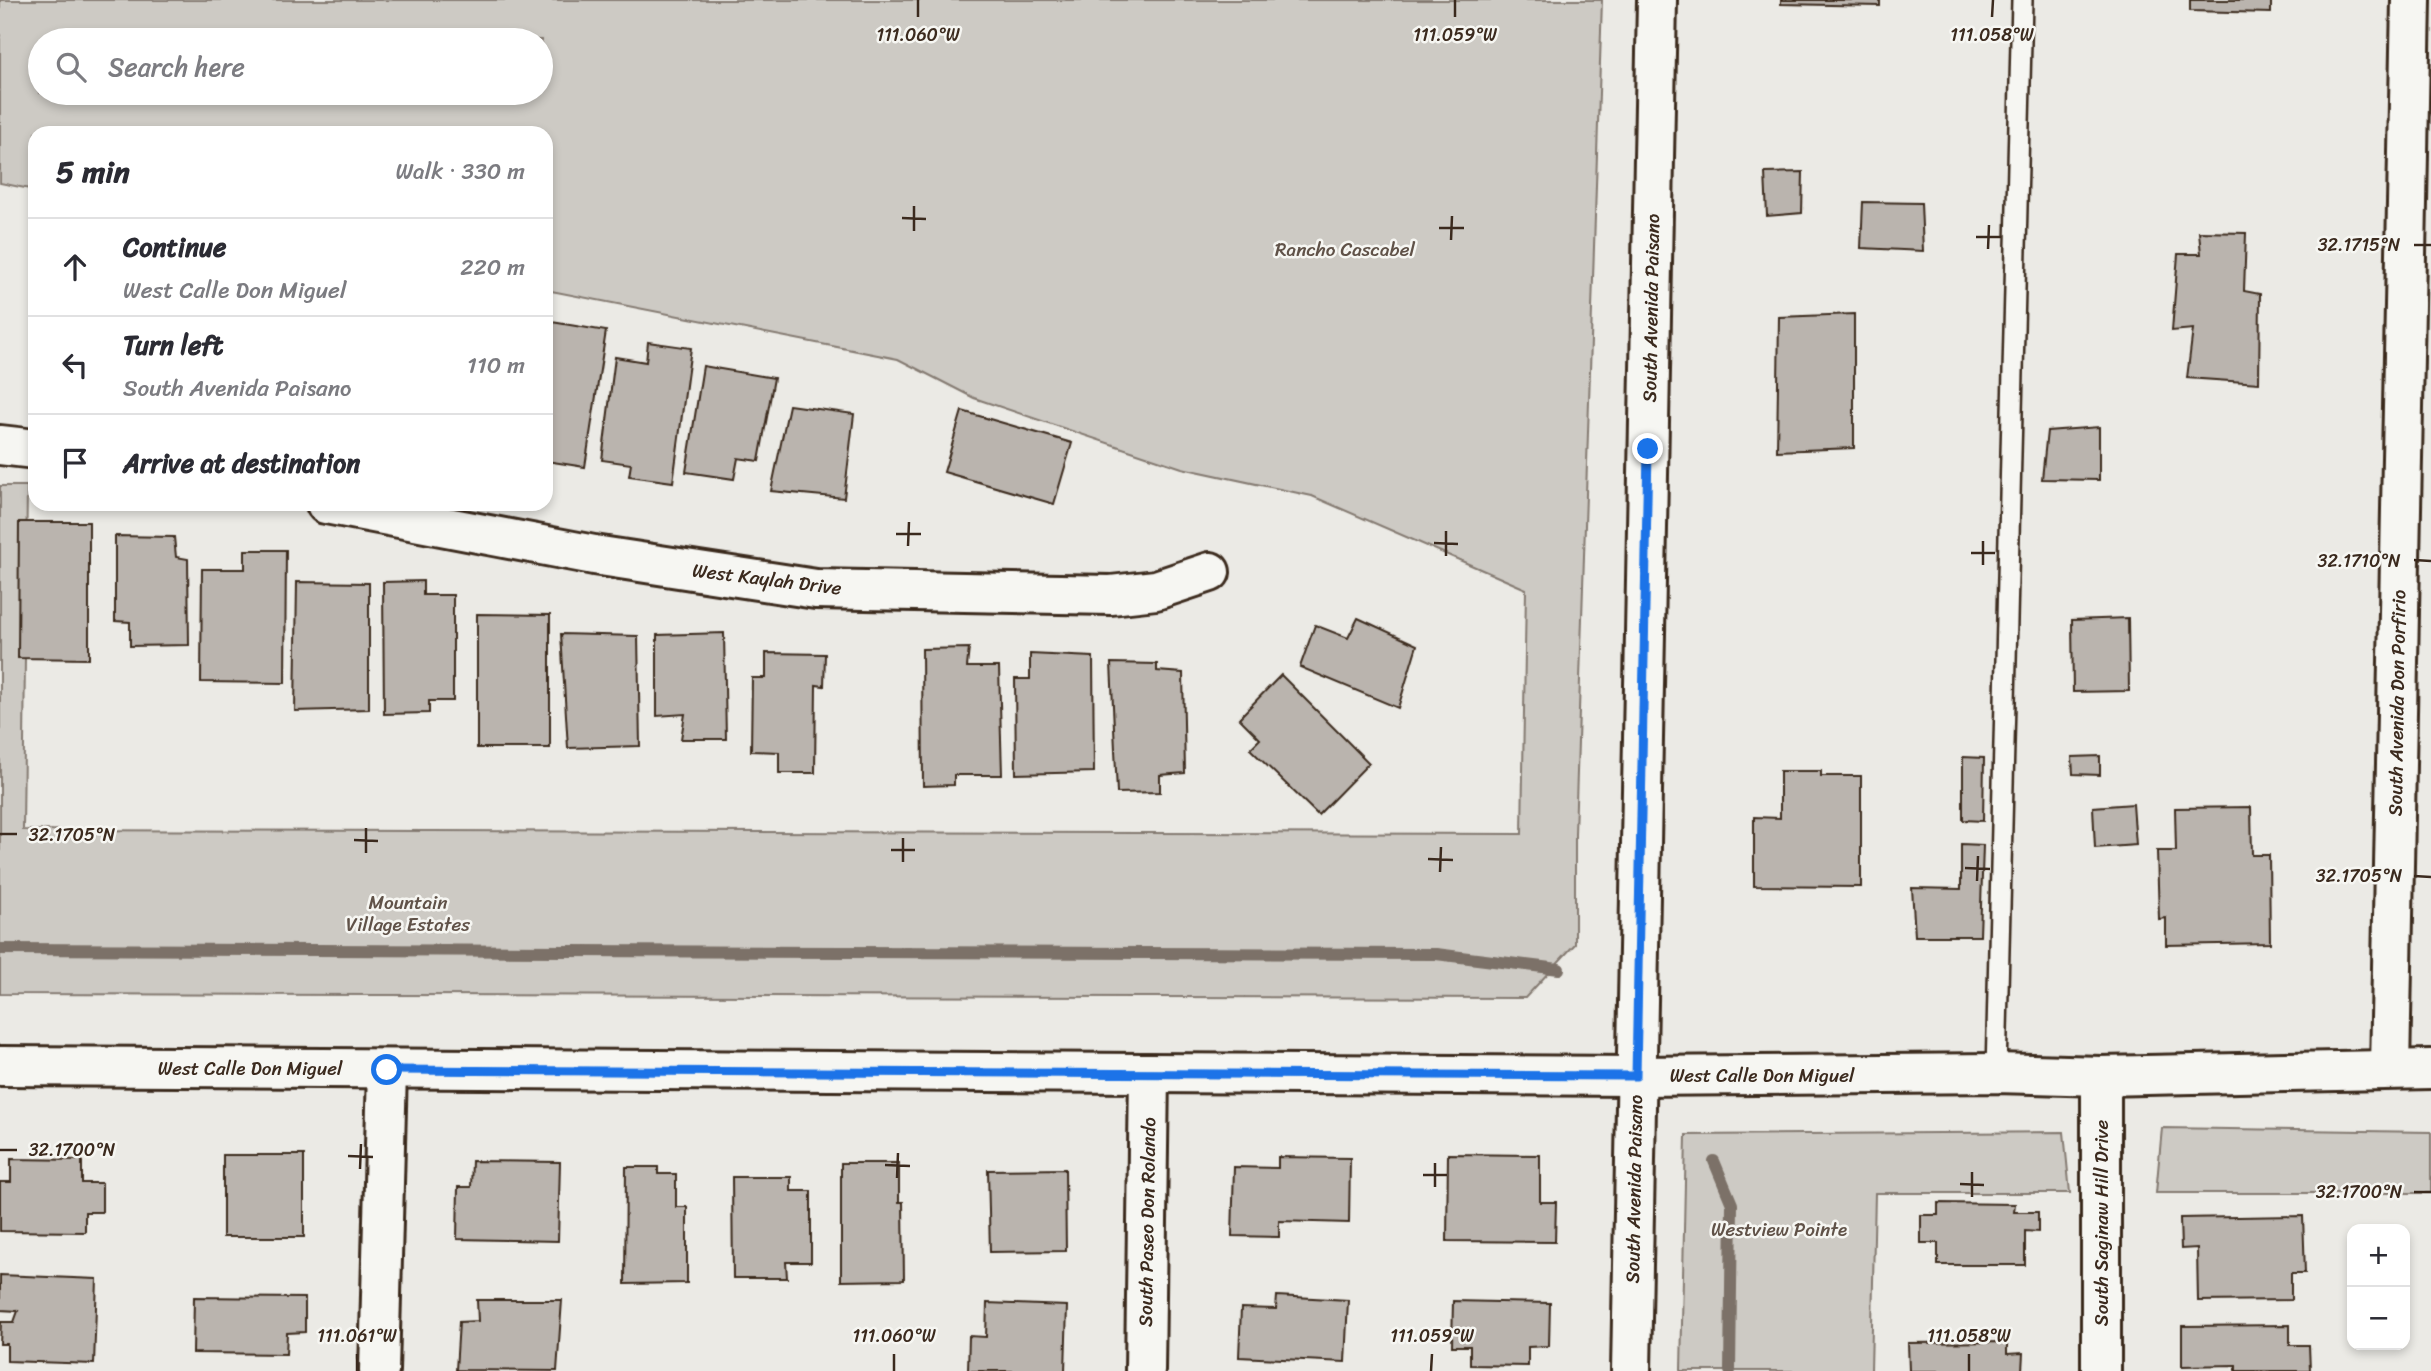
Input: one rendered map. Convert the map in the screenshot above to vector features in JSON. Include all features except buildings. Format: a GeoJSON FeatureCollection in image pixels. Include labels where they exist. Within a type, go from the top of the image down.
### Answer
{"type":"FeatureCollection","features":[{"type":"Feature","properties":{"kind":"street","name":"South Avenida Paisano"},"geometry":{"type":"LineString","coordinates":[[1632,1371],[1657,0]]}},
{"type":"Feature","properties":{"kind":"street","name":"South Avenida Don Porfirio"},"geometry":{"type":"LineString","coordinates":[[2390,1069],[2411,0]]}},
{"type":"Feature","properties":{"kind":"street"},"geometry":{"type":"LineString","coordinates":[[0,445],[28,448]]}},
{"type":"Feature","properties":{"kind":"street","name":"West Kaylah Drive"},"geometry":{"type":"LineString","coordinates":[[363,511],[594,555],[816,589],[1111,595],[1156,590],[1210,572]]}},
{"type":"Feature","properties":{"kind":"street","name":"West Calle Don Miguel"},"geometry":{"type":"LineString","coordinates":[[0,1066],[1636,1076],[1996,1073],[2101,1076],[2431,1069]]}},
{"type":"Feature","properties":{"kind":"street"},"geometry":{"type":"LineString","coordinates":[[379,1371],[387,1070]]}},
{"type":"Feature","properties":{"kind":"street","name":"South Paseo Don Rolando"},"geometry":{"type":"LineString","coordinates":[[1145,1371],[1149,1073]]}},
{"type":"Feature","properties":{"kind":"street","name":"South Saginaw Hill Drive"},"geometry":{"type":"LineString","coordinates":[[2101,1076],[2101,1371]]}},
{"type":"Feature","properties":{"kind":"lane"},"geometry":{"type":"LineString","coordinates":[[1996,1073],[2022,0]]}},
{"type":"Feature","properties":{"kind":"green space","name":"Rancho Cascabel"},"geometry":{"type":"Polygon","coordinates":[[[0,0],[1602,0],[1575,834],[1575,944],[1525,998],[0,994],[0,486],[27,486],[23,830],[1522,834],[1526,589],[1312,496],[1182,468],[974,398],[898,359],[553,291],[553,126],[28,126],[28,189],[0,183],[0,0]]]}},
{"type":"Feature","properties":{"kind":"green space"},"geometry":{"type":"Polygon","coordinates":[[[2162,1128],[2431,1132],[2431,1193],[2156,1193],[2162,1128]]]}},
{"type":"Feature","properties":{"kind":"green space","name":"Westview Pointe"},"geometry":{"type":"Polygon","coordinates":[[[2064,1132],[2070,1193],[1875,1193],[1871,1371],[1681,1371],[1686,1135],[2064,1132]]]}},
{"type":"Feature","properties":{"kind":"waterway"},"geometry":{"type":"LineString","coordinates":[[0,949],[1436,954],[1559,969]]}},
{"type":"Feature","properties":{"kind":"waterway"},"geometry":{"type":"LineString","coordinates":[[1714,1161],[1732,1204],[1730,1371]]}},
{"type":"Feature","properties":{"kind":"route"},"geometry":{"type":"LineString","coordinates":[[387,1070],[1636,1076],[1648,449]]}},
{"type":"Feature","properties":{"kind":"park label","name":"Mountain Village Estates"},"geometry":{"type":"Point","coordinates":[408,913]}}]}
